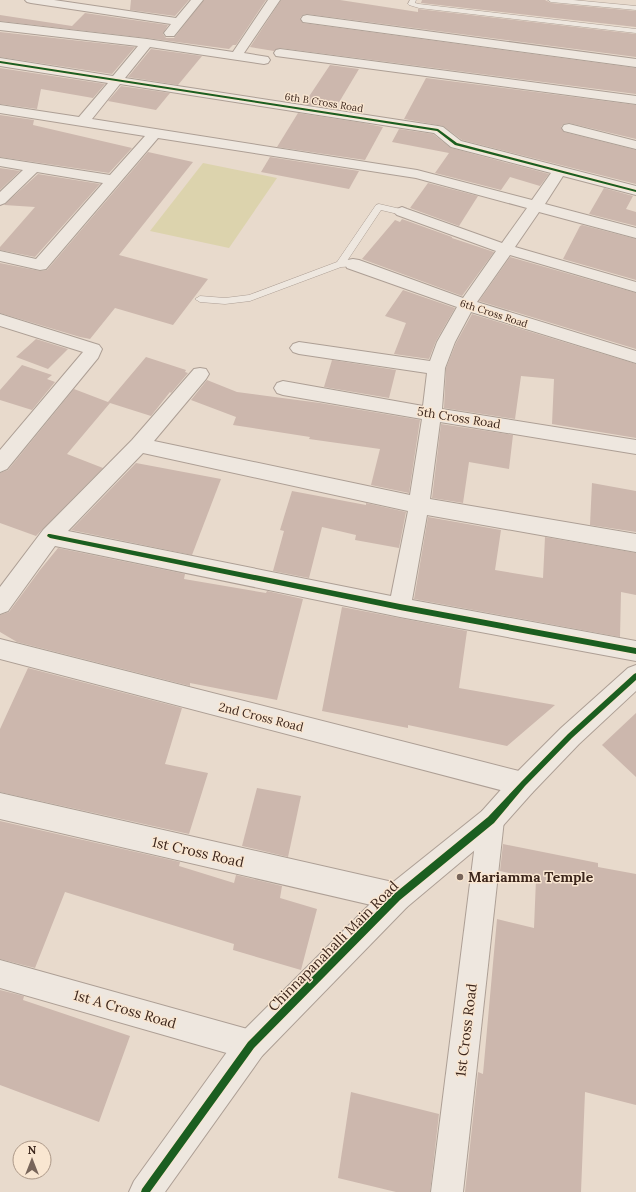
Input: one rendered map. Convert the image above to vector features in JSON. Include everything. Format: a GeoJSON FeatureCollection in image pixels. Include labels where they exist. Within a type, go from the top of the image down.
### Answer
{"type":"FeatureCollection","features":[{"type":"Feature","properties":{"kind":"street"},"geometry":{"type":"LineString","coordinates":[[31,0],[74,3],[179,22]]}},
{"type":"Feature","properties":{"kind":"street"},"geometry":{"type":"LineString","coordinates":[[161,45],[197,0]]}},
{"type":"Feature","properties":{"kind":"street"},"geometry":{"type":"LineString","coordinates":[[236,56],[274,0]]}},
{"type":"Feature","properties":{"kind":"street"},"geometry":{"type":"LineString","coordinates":[[307,19],[636,63]]}},
{"type":"Feature","properties":{"kind":"street"},"geometry":{"type":"LineString","coordinates":[[0,26],[161,45],[264,60]]}},
{"type":"Feature","properties":{"kind":"street"},"geometry":{"type":"LineString","coordinates":[[83,121],[147,44]]}},
{"type":"Feature","properties":{"kind":"street"},"geometry":{"type":"LineString","coordinates":[[280,53],[636,100]]}},
{"type":"Feature","properties":{"kind":"street","name":"6th B Cross Road"},"geometry":{"type":"LineString","coordinates":[[0,62],[118,79],[438,130],[456,144],[636,191]]}},
{"type":"Feature","properties":{"kind":"street"},"geometry":{"type":"LineString","coordinates":[[0,109],[418,174],[636,234]]}},
{"type":"Feature","properties":{"kind":"street"},"geometry":{"type":"LineString","coordinates":[[570,128],[636,145]]}},
{"type":"Feature","properties":{"kind":"street"},"geometry":{"type":"LineString","coordinates":[[0,256],[40,265],[154,134]]}},
{"type":"Feature","properties":{"kind":"street"},"geometry":{"type":"LineString","coordinates":[[0,162],[113,180]]}},
{"type":"Feature","properties":{"kind":"street"},"geometry":{"type":"LineString","coordinates":[[0,200],[34,167]]}},
{"type":"Feature","properties":{"kind":"street"},"geometry":{"type":"LineString","coordinates":[[400,607],[419,505],[432,414],[436,368],[446,342],[467,305],[560,171]]}},
{"type":"Feature","properties":{"kind":"street"},"geometry":{"type":"LineString","coordinates":[[402,212],[506,249],[636,287]]}},
{"type":"Feature","properties":{"kind":"street","name":"6th Cross Road"},"geometry":{"type":"LineString","coordinates":[[346,264],[467,305],[636,357]]}},
{"type":"Feature","properties":{"kind":"street"},"geometry":{"type":"LineString","coordinates":[[0,320],[93,349],[92,354],[0,464]]}},
{"type":"Feature","properties":{"kind":"street"},"geometry":{"type":"LineString","coordinates":[[299,348],[436,368]]}},
{"type":"Feature","properties":{"kind":"street"},"geometry":{"type":"LineString","coordinates":[[0,604],[50,536],[139,445],[200,374]]}},
{"type":"Feature","properties":{"kind":"street","name":"5th Cross Road"},"geometry":{"type":"LineString","coordinates":[[283,388],[636,447]]}},
{"type":"Feature","properties":{"kind":"street"},"geometry":{"type":"LineString","coordinates":[[139,445],[419,505],[636,543]]}},
{"type":"Feature","properties":{"kind":"street"},"geometry":{"type":"LineString","coordinates":[[50,536],[400,607],[636,651]]}},
{"type":"Feature","properties":{"kind":"street","name":"2nd Cross Road"},"geometry":{"type":"LineString","coordinates":[[0,649],[523,784]]}},
{"type":"Feature","properties":{"kind":"street","name":"Chinnapanahalli Main Road"},"geometry":{"type":"LineString","coordinates":[[145,1192],[251,1045],[397,897],[491,820],[523,784],[570,736],[636,676]]}},
{"type":"Feature","properties":{"kind":"street","name":"1st Cross Road"},"geometry":{"type":"LineString","coordinates":[[0,806],[397,897]]}},
{"type":"Feature","properties":{"kind":"street","name":"1st Cross Road"},"geometry":{"type":"LineString","coordinates":[[446,1192],[491,820]]}},
{"type":"Feature","properties":{"kind":"street","name":"1st A Cross Road"},"geometry":{"type":"LineString","coordinates":[[0,974],[251,1045]]}},
{"type":"Feature","properties":{"kind":"lane"},"geometry":{"type":"LineString","coordinates":[[413,0],[411,4],[419,6],[636,31]]}},
{"type":"Feature","properties":{"kind":"lane"},"geometry":{"type":"LineString","coordinates":[[551,0],[636,8]]}},
{"type":"Feature","properties":{"kind":"lane"},"geometry":{"type":"LineString","coordinates":[[200,299],[225,301],[250,298],[346,264],[379,207],[402,212]]}},
{"type":"Feature","properties":{"kind":"shaded area"},"geometry":{"type":"Polygon","coordinates":[[[203,163],[277,178],[229,248],[150,231],[203,163]]]}},
{"type":"Feature","properties":{"kind":"building"},"geometry":{"type":"Polygon","coordinates":[[[131,0],[189,0],[175,16],[130,10],[131,0]]]}},
{"type":"Feature","properties":{"kind":"building"},"geometry":{"type":"Polygon","coordinates":[[[204,0],[266,0],[236,45],[233,45],[229,49],[0,21],[0,15],[72,26],[85,13],[168,25],[163,34],[166,38],[174,38],[204,0]]]}},
{"type":"Feature","properties":{"kind":"building"},"geometry":{"type":"Polygon","coordinates":[[[281,0],[340,0],[418,12],[418,9],[636,34],[636,57],[307,14],[300,18],[303,23],[636,68],[636,94],[280,48],[274,51],[250,47],[281,0]]]}},
{"type":"Feature","properties":{"kind":"building"},"geometry":{"type":"Polygon","coordinates":[[[422,0],[545,0],[551,3],[636,11],[636,27],[421,3],[422,0]]]}},
{"type":"Feature","properties":{"kind":"building"},"geometry":{"type":"Polygon","coordinates":[[[0,32],[135,47],[112,74],[0,57],[0,32]]]}},
{"type":"Feature","properties":{"kind":"building"},"geometry":{"type":"Polygon","coordinates":[[[151,49],[202,56],[178,85],[128,77],[151,49]]]}},
{"type":"Feature","properties":{"kind":"building"},"geometry":{"type":"Polygon","coordinates":[[[330,65],[359,69],[335,109],[304,104],[330,65]]]}},
{"type":"Feature","properties":{"kind":"building"},"geometry":{"type":"Polygon","coordinates":[[[0,68],[105,84],[93,98],[41,89],[37,109],[0,104],[0,68]]]}},
{"type":"Feature","properties":{"kind":"building"},"geometry":{"type":"Polygon","coordinates":[[[426,78],[636,105],[636,139],[569,123],[564,124],[561,127],[564,132],[636,150],[636,184],[462,140],[443,126],[404,119],[426,78]]]}},
{"type":"Feature","properties":{"kind":"building"},"geometry":{"type":"Polygon","coordinates":[[[121,86],[170,93],[156,110],[108,101],[121,86]]]}},
{"type":"Feature","properties":{"kind":"building"},"geometry":{"type":"Polygon","coordinates":[[[298,113],[383,127],[365,160],[277,147],[298,113]]]}},
{"type":"Feature","properties":{"kind":"building"},"geometry":{"type":"Polygon","coordinates":[[[0,115],[34,120],[33,125],[132,148],[109,173],[0,157],[0,115]]]}},
{"type":"Feature","properties":{"kind":"building"},"geometry":{"type":"Polygon","coordinates":[[[399,129],[433,134],[451,148],[549,174],[540,186],[510,177],[501,190],[435,173],[449,153],[392,142],[399,129]]]}},
{"type":"Feature","properties":{"kind":"building"},"geometry":{"type":"Polygon","coordinates":[[[148,152],[193,162],[119,255],[208,279],[173,325],[115,308],[90,339],[0,313],[0,263],[40,271],[47,270],[148,152]]]}},
{"type":"Feature","properties":{"kind":"building"},"geometry":{"type":"Polygon","coordinates":[[[270,157],[359,171],[349,189],[261,172],[270,157]]]}},
{"type":"Feature","properties":{"kind":"building"},"geometry":{"type":"Polygon","coordinates":[[[0,168],[20,171],[0,190],[0,168]]]}},
{"type":"Feature","properties":{"kind":"building"},"geometry":{"type":"Polygon","coordinates":[[[38,174],[100,184],[35,257],[0,250],[0,247],[35,207],[4,205],[38,174]]]}},
{"type":"Feature","properties":{"kind":"building"},"geometry":{"type":"Polygon","coordinates":[[[428,183],[478,196],[459,226],[410,208],[428,183]]]}},
{"type":"Feature","properties":{"kind":"building"},"geometry":{"type":"Polygon","coordinates":[[[604,188],[633,196],[626,209],[636,212],[636,226],[589,214],[604,188]]]}},
{"type":"Feature","properties":{"kind":"building"},"geometry":{"type":"Polygon","coordinates":[[[402,219],[494,252],[462,296],[362,259],[395,220],[400,222],[402,219]]]}},
{"type":"Feature","properties":{"kind":"building"},"geometry":{"type":"Polygon","coordinates":[[[582,225],[636,239],[636,280],[563,259],[580,226],[582,225]]]}},
{"type":"Feature","properties":{"kind":"building"},"geometry":{"type":"Polygon","coordinates":[[[510,257],[636,293],[636,349],[479,301],[510,257]]]}},
{"type":"Feature","properties":{"kind":"building"},"geometry":{"type":"Polygon","coordinates":[[[403,290],[455,308],[436,341],[429,359],[394,354],[406,323],[385,316],[403,290]]]}},
{"type":"Feature","properties":{"kind":"building"},"geometry":{"type":"Polygon","coordinates":[[[472,314],[636,364],[636,438],[552,424],[554,379],[521,376],[515,419],[444,408],[446,368],[456,343],[472,314]]]}},
{"type":"Feature","properties":{"kind":"building"},"geometry":{"type":"Polygon","coordinates":[[[36,339],[68,349],[48,369],[16,357],[36,339]]]}},
{"type":"Feature","properties":{"kind":"building"},"geometry":{"type":"Polygon","coordinates":[[[146,357],[186,370],[185,372],[188,373],[171,393],[170,392],[151,416],[110,403],[67,454],[103,468],[36,536],[0,523],[0,473],[8,470],[74,389],[108,402],[146,357]]]}},
{"type":"Feature","properties":{"kind":"building"},"geometry":{"type":"Polygon","coordinates":[[[332,360],[396,370],[389,398],[324,387],[332,360]]]}},
{"type":"Feature","properties":{"kind":"building"},"geometry":{"type":"Polygon","coordinates":[[[22,365],[52,375],[47,379],[55,382],[32,410],[0,400],[0,390],[22,365]]]}},
{"type":"Feature","properties":{"kind":"building"},"geometry":{"type":"Polygon","coordinates":[[[207,380],[237,392],[320,403],[420,420],[409,493],[371,485],[380,449],[309,439],[310,437],[233,425],[236,417],[191,400],[207,380]]]}},
{"type":"Feature","properties":{"kind":"building"},"geometry":{"type":"Polygon","coordinates":[[[441,424],[513,435],[509,469],[469,462],[463,503],[432,498],[441,424]]]}},
{"type":"Feature","properties":{"kind":"building"},"geometry":{"type":"Polygon","coordinates":[[[136,463],[221,479],[192,555],[71,530],[136,463]]]}},
{"type":"Feature","properties":{"kind":"building"},"geometry":{"type":"Polygon","coordinates":[[[592,483],[636,491],[636,532],[590,525],[592,483]]]}},
{"type":"Feature","properties":{"kind":"building"},"geometry":{"type":"Polygon","coordinates":[[[292,491],[366,505],[366,503],[406,512],[399,548],[355,540],[356,535],[322,527],[309,578],[273,571],[284,531],[280,530],[292,491]]]}},
{"type":"Feature","properties":{"kind":"building"},"geometry":{"type":"Polygon","coordinates":[[[428,517],[501,530],[495,570],[543,578],[545,537],[636,553],[636,595],[621,592],[620,637],[414,599],[428,517]]]}},
{"type":"Feature","properties":{"kind":"building"},"geometry":{"type":"Polygon","coordinates":[[[58,548],[185,574],[184,579],[266,593],[267,591],[303,599],[277,700],[190,683],[190,686],[17,642],[0,632],[0,615],[9,612],[58,548]]]}},
{"type":"Feature","properties":{"kind":"building"},"geometry":{"type":"Polygon","coordinates":[[[342,607],[467,631],[459,688],[555,705],[507,746],[408,725],[408,728],[322,711],[342,607]]]}},
{"type":"Feature","properties":{"kind":"building"},"geometry":{"type":"Polygon","coordinates":[[[28,668],[182,708],[165,764],[208,773],[189,834],[0,792],[0,729],[28,668]]]}},
{"type":"Feature","properties":{"kind":"building"},"geometry":{"type":"Polygon","coordinates":[[[636,713],[636,777],[602,745],[636,713]]]}},
{"type":"Feature","properties":{"kind":"building"},"geometry":{"type":"Polygon","coordinates":[[[257,788],[301,796],[288,857],[242,846],[257,788]]]}},
{"type":"Feature","properties":{"kind":"building"},"geometry":{"type":"Polygon","coordinates":[[[0,821],[180,862],[179,866],[234,883],[236,875],[282,886],[280,898],[317,909],[301,970],[233,950],[234,944],[65,892],[35,968],[0,959],[0,821]]]}},
{"type":"Feature","properties":{"kind":"building"},"geometry":{"type":"Polygon","coordinates":[[[503,844],[598,863],[598,867],[636,874],[636,1105],[585,1092],[581,1192],[465,1192],[478,1072],[483,1074],[497,919],[534,928],[536,879],[500,871],[503,844]]]}},
{"type":"Feature","properties":{"kind":"building"},"geometry":{"type":"Polygon","coordinates":[[[0,990],[24,996],[23,1000],[130,1036],[99,1122],[0,1085],[0,990]]]}},
{"type":"Feature","properties":{"kind":"building"},"geometry":{"type":"Polygon","coordinates":[[[351,1092],[439,1114],[430,1192],[396,1192],[338,1178],[351,1092]]]}},
{"type":"Feature","properties":{"kind":"cycle path"},"geometry":{"type":"LineString","coordinates":[[0,62],[438,130],[456,144],[636,191]]}},
{"type":"Feature","properties":{"kind":"cycle path"},"geometry":{"type":"LineString","coordinates":[[50,536],[400,607],[636,651]]}},
{"type":"Feature","properties":{"kind":"cycle path"},"geometry":{"type":"LineString","coordinates":[[145,1192],[251,1045],[397,897],[491,820],[523,784],[570,736],[636,676]]}},
{"type":"Feature","properties":{"kind":"place","name":"Mariamma Temple"},"geometry":{"type":"Point","coordinates":[460,877]}}]}
